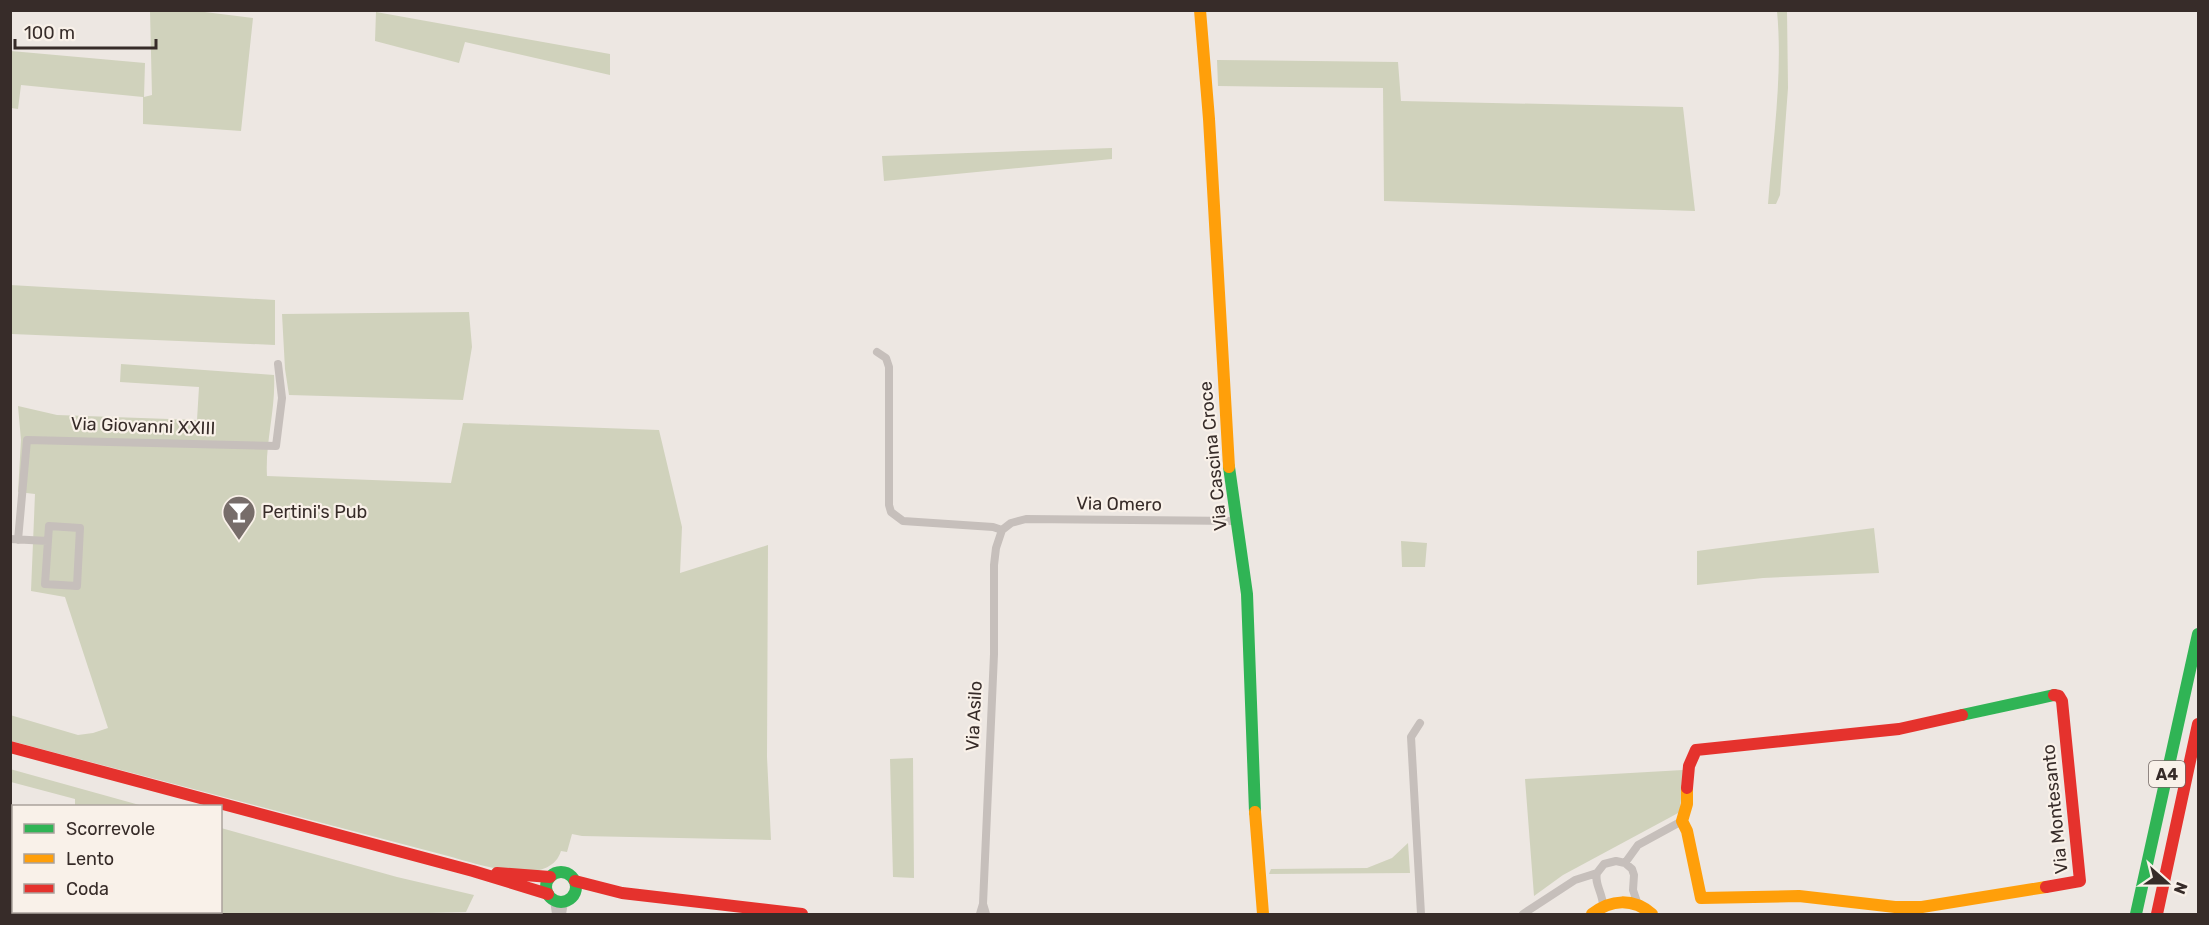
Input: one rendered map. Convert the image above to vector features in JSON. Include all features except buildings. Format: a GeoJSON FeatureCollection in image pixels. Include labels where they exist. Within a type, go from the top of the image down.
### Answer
{"type":"FeatureCollection","features":[{"type":"Feature","properties":{"kind":"main road","name":"Via Cascina Croce"},"geometry":{"type":"LineString","coordinates":[[1200,10],[1212,164],[1223,399],[1233,498],[1239,521],[1247,594],[1254,793],[1263,915]]}},
{"type":"Feature","properties":{"kind":"main road","name":"A4"},"geometry":{"type":"LineString","coordinates":[[2136,915],[2199,634]]}},
{"type":"Feature","properties":{"kind":"main road","name":"Via Montesanto"},"geometry":{"type":"LineString","coordinates":[[2054,695],[2059,696],[2062,701],[2080,881],[1922,907],[1894,907],[1799,896],[1701,898],[1687,831],[1682,821],[1686,808],[1690,758],[1696,750],[1899,729],[2054,695]]}},
{"type":"Feature","properties":{"kind":"main road","name":"A4"},"geometry":{"type":"LineString","coordinates":[[2157,915],[2199,724]]}},
{"type":"Feature","properties":{"kind":"main road"},"geometry":{"type":"LineString","coordinates":[[10,747],[473,871],[560,902],[586,894],[622,893]]}},
{"type":"Feature","properties":{"kind":"main road"},"geometry":{"type":"LineString","coordinates":[[473,871],[550,877]]}},
{"type":"Feature","properties":{"kind":"main road"},"geometry":{"type":"LineString","coordinates":[[563,872],[575,881],[576,890],[560,902],[546,885],[550,877],[563,872]]}},
{"type":"Feature","properties":{"kind":"main road"},"geometry":{"type":"LineString","coordinates":[[575,881],[622,893],[802,915]]}},
{"type":"Feature","properties":{"kind":"main road"},"geometry":{"type":"LineString","coordinates":[[1592,915],[1603,906],[1617,902],[1638,904],[1652,915]]}},
{"type":"Feature","properties":{"kind":"street"},"geometry":{"type":"LineString","coordinates":[[877,352],[886,358],[889,367],[889,505],[891,512],[903,521],[993,527],[1002,530]]}},
{"type":"Feature","properties":{"kind":"street","name":"Via Giovanni XXIII"},"geometry":{"type":"LineString","coordinates":[[48,541],[14,539],[27,440],[276,446],[282,398],[278,364]]}},
{"type":"Feature","properties":{"kind":"street","name":"Via Omero"},"geometry":{"type":"LineString","coordinates":[[1002,530],[1011,523],[1026,519],[1239,521]]}},
{"type":"Feature","properties":{"kind":"street"},"geometry":{"type":"LineString","coordinates":[[49,526],[80,528],[77,586],[45,584],[48,541],[49,526]]}},
{"type":"Feature","properties":{"kind":"street","name":"Via Asilo"},"geometry":{"type":"LineString","coordinates":[[980,915],[994,654],[994,565],[996,548],[1002,530]]}},
{"type":"Feature","properties":{"kind":"street"},"geometry":{"type":"LineString","coordinates":[[1420,723],[1411,737],[1421,915]]}},
{"type":"Feature","properties":{"kind":"street"},"geometry":{"type":"LineString","coordinates":[[1625,863],[1638,845],[1682,821]]}},
{"type":"Feature","properties":{"kind":"street"},"geometry":{"type":"LineString","coordinates":[[1523,915],[1564,886],[1597,873],[1604,864],[1616,861],[1625,863],[1632,869],[1633,890],[1638,904]]}},
{"type":"Feature","properties":{"kind":"street"},"geometry":{"type":"LineString","coordinates":[[1597,873],[1597,884],[1603,894],[1603,906]]}},
{"type":"Feature","properties":{"kind":"street"},"geometry":{"type":"LineString","coordinates":[[1581,878],[1597,884]]}},
{"type":"Feature","properties":{"kind":"street","name":"Via Cascina Croce"},"geometry":{"type":"LineString","coordinates":[[1257,915],[1261,897]]}},
{"type":"Feature","properties":{"kind":"street"},"geometry":{"type":"LineString","coordinates":[[556,915],[560,902]]}},
{"type":"Feature","properties":{"kind":"street","name":"Via Asilo"},"geometry":{"type":"LineString","coordinates":[[982,904],[986,915]]}},
{"type":"Feature","properties":{"kind":"green space"},"geometry":{"type":"Polygon","coordinates":[[[150,11],[197,11],[253,18],[241,131],[143,124],[143,97],[21,85],[18,109],[11,108],[11,51],[145,63],[144,97],[152,95],[150,11]]]}},
{"type":"Feature","properties":{"kind":"green space"},"geometry":{"type":"Polygon","coordinates":[[[1777,11],[1787,11],[1788,88],[1780,195],[1776,204],[1768,204],[1778,83],[1777,11]]]}},
{"type":"Feature","properties":{"kind":"green space"},"geometry":{"type":"Polygon","coordinates":[[[376,12],[610,54],[610,75],[465,42],[459,63],[375,41],[376,12]]]}},
{"type":"Feature","properties":{"kind":"green space"},"geometry":{"type":"Polygon","coordinates":[[[1217,60],[1398,62],[1401,101],[1683,107],[1695,211],[1384,201],[1383,88],[1218,86],[1217,60]]]}},
{"type":"Feature","properties":{"kind":"green space"},"geometry":{"type":"Polygon","coordinates":[[[1112,148],[1112,159],[884,181],[882,156],[1112,148]]]}},
{"type":"Feature","properties":{"kind":"green space"},"geometry":{"type":"Polygon","coordinates":[[[10,285],[275,300],[275,345],[12,334],[10,285]]]}},
{"type":"Feature","properties":{"kind":"green space"},"geometry":{"type":"Polygon","coordinates":[[[469,312],[472,347],[463,400],[289,395],[282,314],[469,312]]]}},
{"type":"Feature","properties":{"kind":"green space"},"geometry":{"type":"Polygon","coordinates":[[[121,364],[274,375],[267,476],[451,483],[463,423],[659,430],[682,527],[680,573],[768,545],[767,757],[771,840],[572,834],[567,852],[561,851],[554,863],[542,869],[527,872],[510,871],[475,864],[11,741],[10,715],[78,735],[108,728],[65,597],[31,591],[35,494],[18,492],[21,440],[18,406],[57,415],[197,420],[199,387],[120,382],[121,364]]]}},
{"type":"Feature","properties":{"kind":"green space"},"geometry":{"type":"Polygon","coordinates":[[[1874,528],[1879,573],[1763,578],[1697,585],[1697,551],[1874,528]]]}},
{"type":"Feature","properties":{"kind":"green space"},"geometry":{"type":"Polygon","coordinates":[[[1401,541],[1427,543],[1425,567],[1402,567],[1401,541]]]}},
{"type":"Feature","properties":{"kind":"green space"},"geometry":{"type":"Polygon","coordinates":[[[913,758],[914,878],[893,877],[890,759],[913,758]]]}},
{"type":"Feature","properties":{"kind":"green space"},"geometry":{"type":"Polygon","coordinates":[[[10,769],[139,805],[75,805],[75,799],[11,782],[10,769]]]}},
{"type":"Feature","properties":{"kind":"green space"},"geometry":{"type":"Polygon","coordinates":[[[1683,770],[1680,812],[1563,875],[1534,896],[1525,779],[1683,770]]]}},
{"type":"Feature","properties":{"kind":"green space"},"geometry":{"type":"Polygon","coordinates":[[[222,828],[397,877],[474,895],[466,912],[129,914],[222,913],[222,828]]]}},
{"type":"Feature","properties":{"kind":"green space"},"geometry":{"type":"Polygon","coordinates":[[[1408,843],[1410,873],[1269,874],[1271,869],[1367,868],[1392,858],[1408,843]]]}},
{"type":"Feature","properties":{"kind":"traffic: fast"},"geometry":{"type":"LineString","coordinates":[[1229,467],[1247,594],[1255,812]]}},
{"type":"Feature","properties":{"kind":"traffic: fast"},"geometry":{"type":"LineString","coordinates":[[2136,914],[2198,634]]}},
{"type":"Feature","properties":{"kind":"traffic: fast"},"geometry":{"type":"LineString","coordinates":[[1962,715],[2054,695]]}},
{"type":"Feature","properties":{"kind":"traffic: fast"},"geometry":{"type":"LineString","coordinates":[[561,872],[567,873],[575,881],[576,887],[575,893],[567,901],[561,902],[555,901],[547,893],[546,887],[547,881],[555,873],[561,872]]}},
{"type":"Feature","properties":{"kind":"traffic: slow"},"geometry":{"type":"LineString","coordinates":[[1200,10],[1209,119],[1229,467]]}},
{"type":"Feature","properties":{"kind":"traffic: slow"},"geometry":{"type":"LineString","coordinates":[[1687,788],[1687,804],[1682,821],[1687,831],[1701,898],[1799,896],[1895,907],[1922,907],[2046,887]]}},
{"type":"Feature","properties":{"kind":"traffic: slow"},"geometry":{"type":"LineString","coordinates":[[1255,812],[1263,914]]}},
{"type":"Feature","properties":{"kind":"traffic: slow"},"geometry":{"type":"LineString","coordinates":[[1592,914],[1607,905],[1622,902],[1637,905],[1652,914]]}},
{"type":"Feature","properties":{"kind":"traffic: jam"},"geometry":{"type":"LineString","coordinates":[[2046,887],[2080,881],[2062,701],[2059,696],[2054,695]]}},
{"type":"Feature","properties":{"kind":"traffic: jam"},"geometry":{"type":"LineString","coordinates":[[1687,788],[1689,766],[1696,750],[1899,729],[1962,715]]}},
{"type":"Feature","properties":{"kind":"traffic: jam"},"geometry":{"type":"LineString","coordinates":[[2157,914],[2198,724]]}},
{"type":"Feature","properties":{"kind":"traffic: jam"},"geometry":{"type":"LineString","coordinates":[[10,747],[473,871],[548,894]]}},
{"type":"Feature","properties":{"kind":"traffic: jam"},"geometry":{"type":"LineString","coordinates":[[497,873],[550,877]]}},
{"type":"Feature","properties":{"kind":"traffic: jam"},"geometry":{"type":"LineString","coordinates":[[575,881],[622,893],[802,914]]}},
{"type":"Feature","properties":{"kind":"place","name":"Pertini's Pub"},"geometry":{"type":"Point","coordinates":[239,541]}}]}
